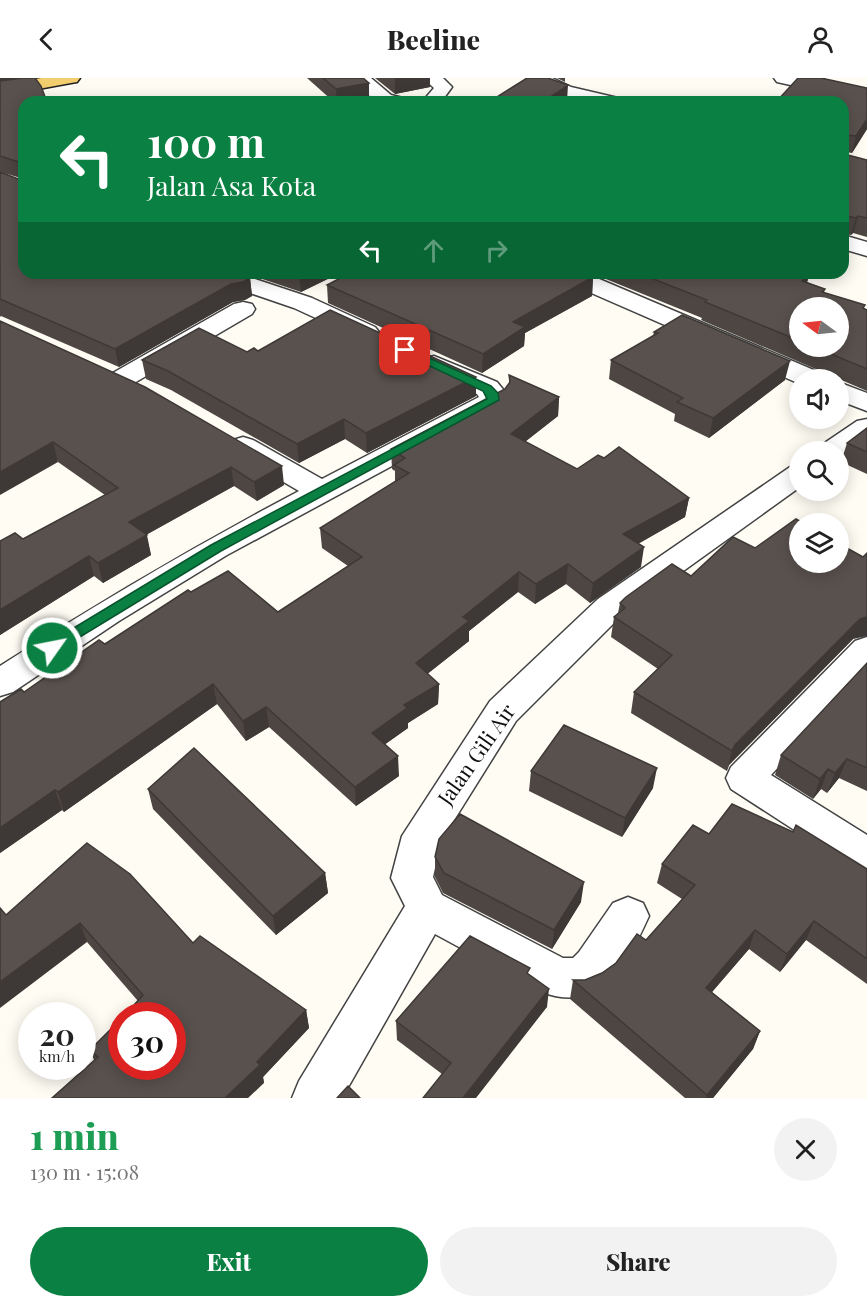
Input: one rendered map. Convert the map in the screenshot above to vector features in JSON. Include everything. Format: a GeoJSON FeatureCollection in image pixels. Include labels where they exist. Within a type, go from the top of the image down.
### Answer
{"type":"FeatureCollection","features":[{"type":"Feature","properties":{"kind":"main road"},"geometry":{"type":"LineString","coordinates":[[0,91],[71,78]]}},
{"type":"Feature","properties":{"kind":"street"},"geometry":{"type":"LineString","coordinates":[[360,78],[381,96]]}},
{"type":"Feature","properties":{"kind":"street"},"geometry":{"type":"LineString","coordinates":[[432,78],[443,87],[438,96]]}},
{"type":"Feature","properties":{"kind":"street"},"geometry":{"type":"LineString","coordinates":[[541,78],[559,88],[589,96]]}},
{"type":"Feature","properties":{"kind":"street"},"geometry":{"type":"LineString","coordinates":[[783,78],[867,96]]}},
{"type":"Feature","properties":{"kind":"street"},"geometry":{"type":"LineString","coordinates":[[849,244],[867,249]]}},
{"type":"Feature","properties":{"kind":"street"},"geometry":{"type":"LineString","coordinates":[[0,683],[107,612],[216,548],[493,400],[487,388],[303,303],[232,279]]}},
{"type":"Feature","properties":{"kind":"street"},"geometry":{"type":"LineString","coordinates":[[579,279],[789,369]]}},
{"type":"Feature","properties":{"kind":"street"},"geometry":{"type":"LineString","coordinates":[[303,303],[334,288]]}},
{"type":"Feature","properties":{"kind":"street"},"geometry":{"type":"LineString","coordinates":[[120,380],[243,309]]}},
{"type":"Feature","properties":{"kind":"street"},"geometry":{"type":"LineString","coordinates":[[93,368],[150,394]]}},
{"type":"Feature","properties":{"kind":"street"},"geometry":{"type":"LineString","coordinates":[[849,395],[867,403]]}},
{"type":"Feature","properties":{"kind":"street"},"geometry":{"type":"LineString","coordinates":[[846,441],[867,427]]}},
{"type":"Feature","properties":{"kind":"street"},"geometry":{"type":"LineString","coordinates":[[221,434],[324,492]]}},
{"type":"Feature","properties":{"kind":"street","name":"Jalan Gili Air"},"geometry":{"type":"LineString","coordinates":[[427,908],[412,878],[414,859],[422,836],[503,711],[610,607],[789,481]]}},
{"type":"Feature","properties":{"kind":"street"},"geometry":{"type":"LineString","coordinates":[[866,654],[745,778],[867,856]]}},
{"type":"Feature","properties":{"kind":"street"},"geometry":{"type":"LineString","coordinates":[[316,1098],[427,908],[558,978],[569,979],[590,973],[628,916]]}},
{"type":"Feature","properties":{"kind":"building"},"geometry":{"type":"Polygon","coordinates":[[[35,78],[45,96],[18,96],[18,162],[0,156],[0,81],[35,78]]]}},
{"type":"Feature","properties":{"kind":"building"},"geometry":{"type":"Polygon","coordinates":[[[323,78],[363,78],[369,83],[336,89],[323,78]]]}},
{"type":"Feature","properties":{"kind":"building"},"geometry":{"type":"Polygon","coordinates":[[[527,78],[548,78],[568,85],[552,96],[498,96],[527,78]]]}},
{"type":"Feature","properties":{"kind":"building"},"geometry":{"type":"Polygon","coordinates":[[[798,78],[821,78],[867,88],[867,119],[856,136],[849,135],[849,96],[782,96],[798,78]]]}},
{"type":"Feature","properties":{"kind":"building"},"geometry":{"type":"Polygon","coordinates":[[[849,155],[867,160],[867,218],[858,216],[856,218],[849,217],[849,155]]]}},
{"type":"Feature","properties":{"kind":"building"},"geometry":{"type":"Polygon","coordinates":[[[0,172],[18,179],[18,279],[248,279],[231,284],[115,349],[0,299],[0,172]]]}},
{"type":"Feature","properties":{"kind":"building"},"geometry":{"type":"Polygon","coordinates":[[[338,279],[589,279],[513,322],[525,327],[483,354],[327,285],[338,279]]]}},
{"type":"Feature","properties":{"kind":"building"},"geometry":{"type":"Polygon","coordinates":[[[653,279],[804,279],[802,281],[825,289],[822,292],[839,297],[789,297],[789,336],[705,302],[707,300],[653,279]]]}},
{"type":"Feature","properties":{"kind":"building"},"geometry":{"type":"Polygon","coordinates":[[[849,300],[865,305],[863,308],[867,310],[867,369],[838,357],[849,357],[849,300]]]}},
{"type":"Feature","properties":{"kind":"building"},"geometry":{"type":"Polygon","coordinates":[[[330,310],[476,377],[366,433],[344,419],[297,444],[168,371],[142,360],[199,328],[247,352],[254,348],[258,351],[330,310]]]}},
{"type":"Feature","properties":{"kind":"building"},"geometry":{"type":"Polygon","coordinates":[[[682,315],[790,361],[713,418],[677,402],[683,398],[611,360],[658,333],[654,332],[682,315]]]}},
{"type":"Feature","properties":{"kind":"building"},"geometry":{"type":"Polygon","coordinates":[[[0,321],[145,387],[282,466],[254,482],[231,467],[129,522],[147,535],[98,563],[89,556],[0,610],[0,541],[15,533],[23,539],[118,488],[53,442],[0,472],[0,321]]]}},
{"type":"Feature","properties":{"kind":"building"},"geometry":{"type":"Polygon","coordinates":[[[509,375],[559,397],[511,434],[577,469],[598,455],[604,458],[619,447],[689,498],[623,534],[644,547],[593,583],[568,564],[536,584],[519,572],[463,617],[469,621],[416,663],[439,684],[404,705],[407,708],[372,733],[398,756],[355,787],[266,707],[243,721],[213,684],[58,792],[55,790],[0,828],[0,702],[21,689],[24,692],[99,640],[105,644],[188,590],[191,592],[228,571],[278,612],[362,557],[320,528],[409,473],[394,465],[405,458],[391,449],[505,389],[510,382],[509,375]]]}},
{"type":"Feature","properties":{"kind":"building"},"geometry":{"type":"Polygon","coordinates":[[[867,428],[867,452],[849,444],[867,428]]]}},
{"type":"Feature","properties":{"kind":"building"},"geometry":{"type":"Polygon","coordinates":[[[789,524],[789,573],[849,573],[849,549],[863,557],[867,553],[867,617],[860,619],[735,745],[732,751],[634,692],[672,655],[614,617],[625,608],[620,603],[626,597],[672,564],[691,576],[733,537],[755,548],[789,524]]]}},
{"type":"Feature","properties":{"kind":"building"},"geometry":{"type":"Polygon","coordinates":[[[867,663],[867,768],[847,759],[835,773],[828,769],[820,779],[781,755],[867,663]]]}},
{"type":"Feature","properties":{"kind":"building"},"geometry":{"type":"Polygon","coordinates":[[[564,725],[657,768],[625,818],[531,771],[564,725]]]}},
{"type":"Feature","properties":{"kind":"building"},"geometry":{"type":"Polygon","coordinates":[[[194,748],[325,873],[273,916],[148,789],[194,748]]]}},
{"type":"Feature","properties":{"kind":"building"},"geometry":{"type":"Polygon","coordinates":[[[732,804],[793,832],[796,825],[867,869],[867,959],[814,921],[787,954],[755,930],[706,988],[760,1031],[707,1095],[573,980],[585,980],[602,973],[616,963],[637,934],[646,940],[695,885],[662,864],[693,825],[709,834],[732,804]]]}},
{"type":"Feature","properties":{"kind":"building"},"geometry":{"type":"Polygon","coordinates":[[[460,814],[584,882],[554,930],[444,873],[435,857],[439,839],[460,814]]]}},
{"type":"Feature","properties":{"kind":"building"},"geometry":{"type":"Polygon","coordinates":[[[87,843],[130,874],[193,943],[200,936],[306,1010],[257,1062],[260,1065],[225,1098],[52,1098],[72,1080],[96,1080],[96,1059],[98,1057],[96,1044],[108,1032],[108,1080],[186,1080],[186,1002],[137,1002],[143,995],[80,923],[0,982],[0,908],[6,915],[87,843]]]}},
{"type":"Feature","properties":{"kind":"building"},"geometry":{"type":"Polygon","coordinates":[[[470,936],[530,968],[527,973],[549,989],[463,1098],[423,1098],[451,1063],[396,1021],[470,936]]]}},
{"type":"Feature","properties":{"kind":"building"},"geometry":{"type":"Polygon","coordinates":[[[348,1086],[360,1098],[337,1098],[348,1086]]]}},
{"type":"Feature","properties":{"kind":"route"},"geometry":{"type":"LineString","coordinates":[[52,648],[107,612],[216,548],[493,400],[492,393],[487,388],[405,350]]}}]}
